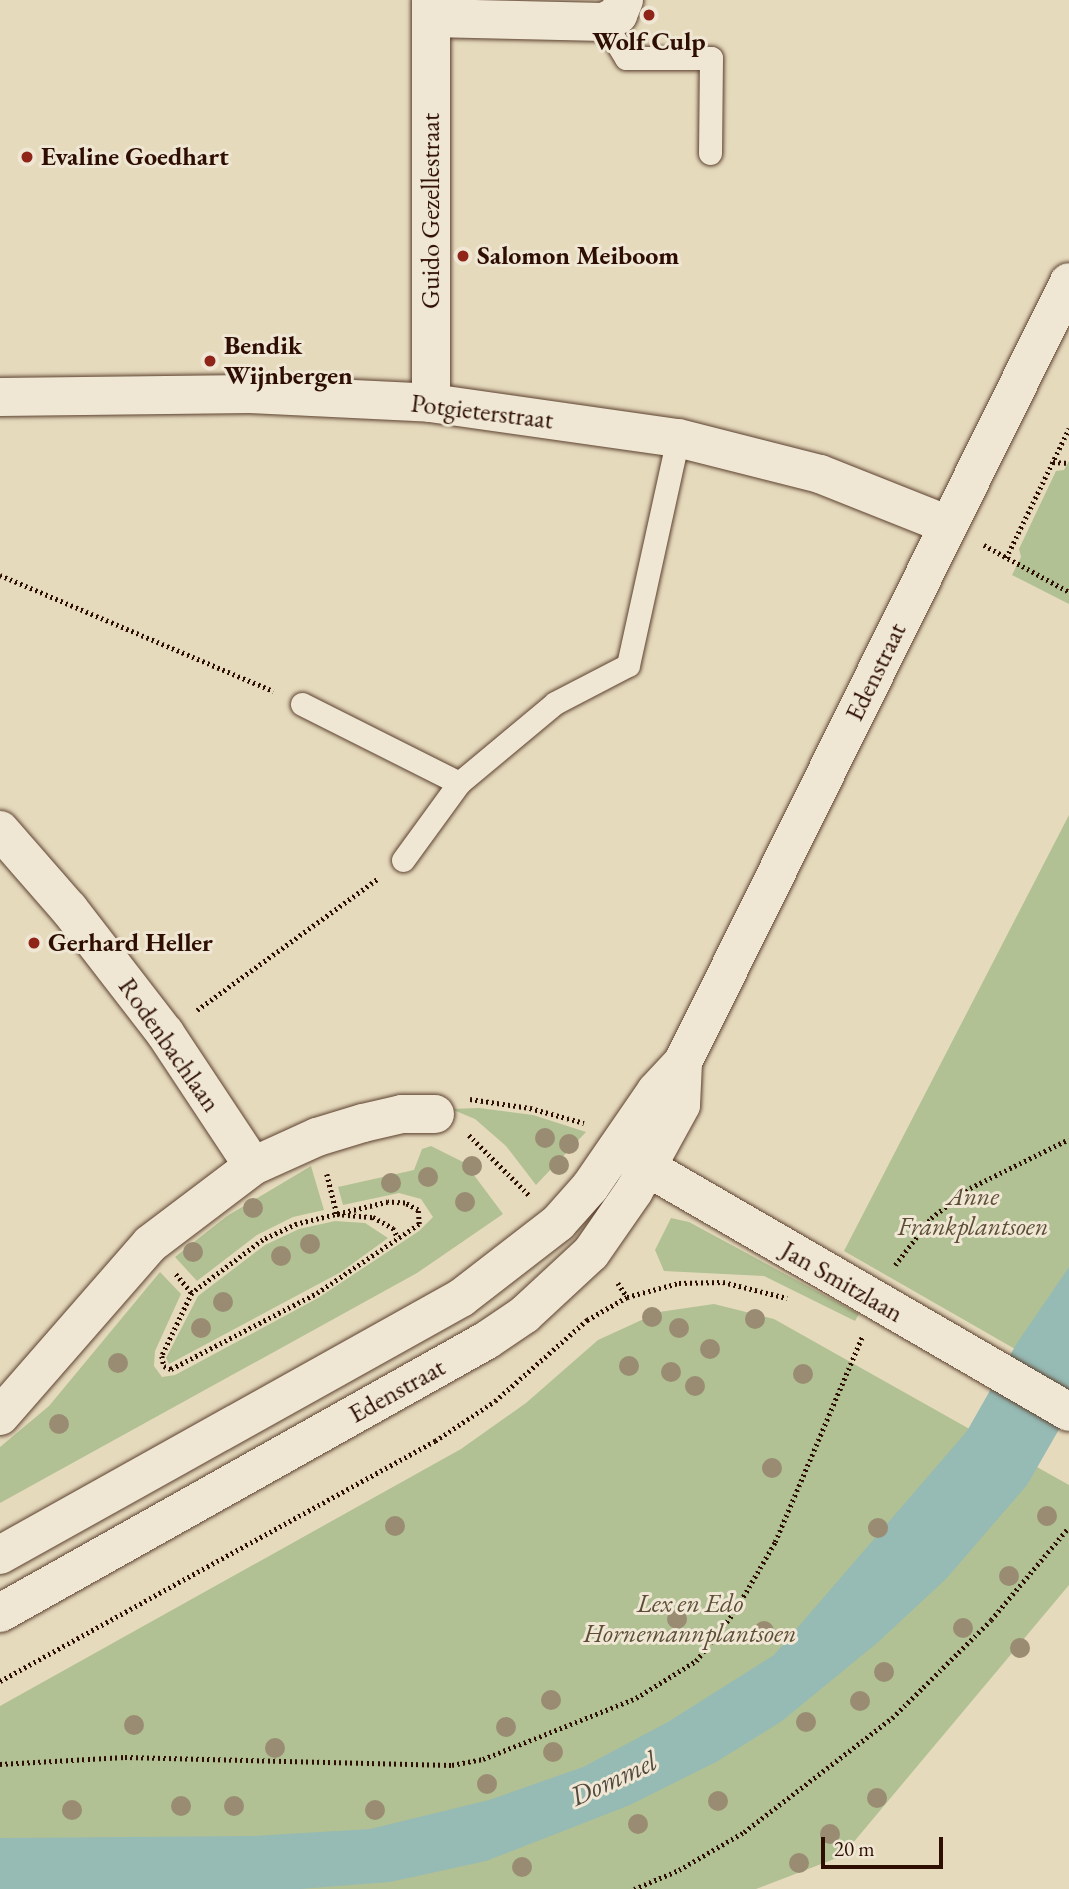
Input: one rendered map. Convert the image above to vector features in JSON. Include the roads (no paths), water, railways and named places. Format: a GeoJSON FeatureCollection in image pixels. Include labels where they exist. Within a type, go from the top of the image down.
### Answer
{"type":"FeatureCollection","features":[{"type":"Feature","properties":{"kind":"street","name":"Guido Gezellestraat"},"geometry":{"type":"LineString","coordinates":[[431,403],[430,9],[614,11]]}},
{"type":"Feature","properties":{"kind":"street","name":"Edenstraat"},"geometry":{"type":"LineString","coordinates":[[0,1555],[495,1276],[631,1160],[681,1105],[683,1062],[1069,282]]}},
{"type":"Feature","properties":{"kind":"street","name":"Potgieterstraat"},"geometry":{"type":"LineString","coordinates":[[0,397],[250,394],[431,403],[678,438],[820,474],[948,525]]}},
{"type":"Feature","properties":{"kind":"street","name":"Rodenbachlaan"},"geometry":{"type":"LineString","coordinates":[[0,830],[69,909],[165,1033],[253,1167]]}},
{"type":"Feature","properties":{"kind":"street"},"geometry":{"type":"LineString","coordinates":[[0,1416],[150,1244],[253,1167],[317,1137],[402,1114],[435,1114]]}},
{"type":"Feature","properties":{"kind":"street","name":"Edenstraat"},"geometry":{"type":"LineString","coordinates":[[0,1613],[487,1340],[524,1315],[591,1253],[631,1160]]}},
{"type":"Feature","properties":{"kind":"street","name":"Jan Smitzlaan"},"geometry":{"type":"LineString","coordinates":[[631,1160],[1069,1412]]}},
{"type":"Feature","properties":{"kind":"lane"},"geometry":{"type":"LineString","coordinates":[[614,11],[626,58],[710,58],[710,152]]}},
{"type":"Feature","properties":{"kind":"lane"},"geometry":{"type":"LineString","coordinates":[[403,860],[458,782],[555,703],[628,665],[678,438]]}},
{"type":"Feature","properties":{"kind":"lane"},"geometry":{"type":"LineString","coordinates":[[302,704],[458,782]]}},
{"type":"Feature","properties":{"kind":"water","name":"Dommel"},"geometry":{"type":"Polygon","coordinates":[[[1069,1267],[1069,1412],[1027,1485],[946,1579],[877,1643],[782,1721],[716,1762],[630,1805],[486,1861],[390,1882],[300,1889],[0,1889],[0,1838],[254,1836],[370,1829],[489,1800],[583,1767],[668,1722],[774,1655],[967,1431],[1017,1343],[1069,1267]]]}},
{"type":"Feature","properties":{"kind":"place","name":"Wolf Culp"},"geometry":{"type":"Point","coordinates":[649,15]}},
{"type":"Feature","properties":{"kind":"place","name":"Evaline Goedhart"},"geometry":{"type":"Point","coordinates":[27,157]}},
{"type":"Feature","properties":{"kind":"place","name":"Salomon Meiboom"},"geometry":{"type":"Point","coordinates":[463,256]}},
{"type":"Feature","properties":{"kind":"place","name":"Bendik Wijnbergen"},"geometry":{"type":"Point","coordinates":[210,361]}},
{"type":"Feature","properties":{"kind":"place","name":"Gerhard Heller"},"geometry":{"type":"Point","coordinates":[34,943]}},
{"type":"Feature","properties":{"kind":"park label","name":"Anne Frankplantsoen"},"geometry":{"type":"Point","coordinates":[973,1212]}},
{"type":"Feature","properties":{"kind":"park label","name":"Lex en Edo Hornemannplantsoen"},"geometry":{"type":"Point","coordinates":[690,1619]}}]}
